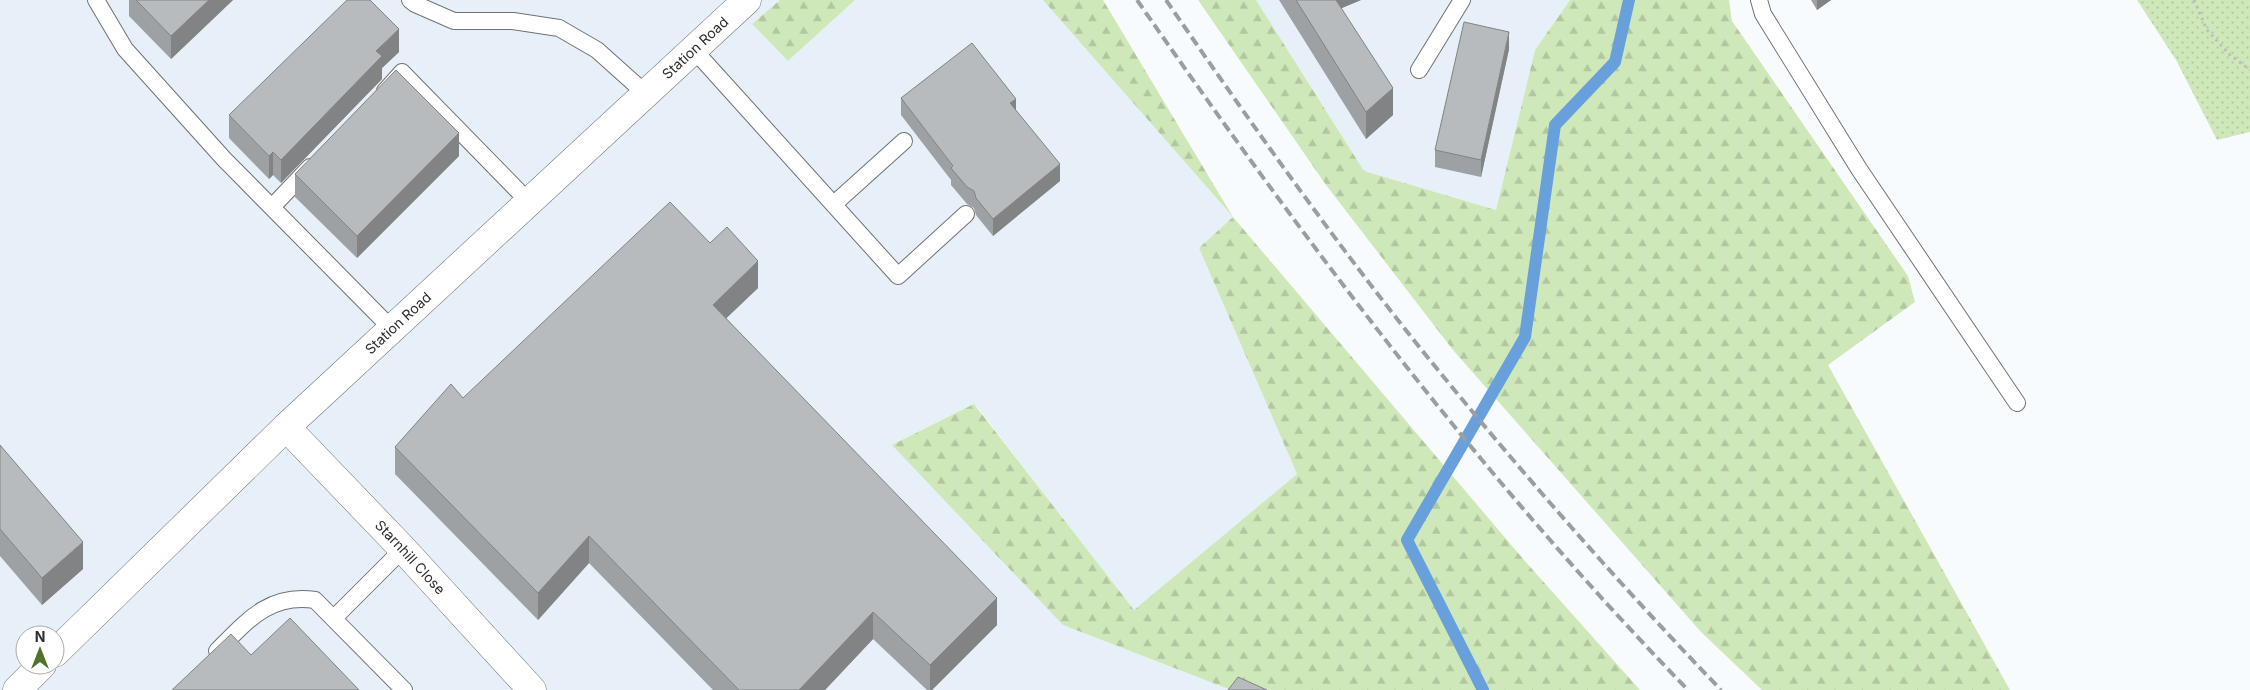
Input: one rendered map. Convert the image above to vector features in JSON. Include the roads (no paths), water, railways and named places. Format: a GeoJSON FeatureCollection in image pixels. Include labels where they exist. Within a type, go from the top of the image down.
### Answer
{"type":"FeatureCollection","features":[{"type":"Feature","properties":{"kind":"street","name":"Station Road"},"geometry":{"type":"LineString","coordinates":[[65,643],[286,427],[747,0]]}},
{"type":"Feature","properties":{"kind":"street","name":"Starnhill Close"},"geometry":{"type":"LineString","coordinates":[[286,427],[404,549],[532,690]]}},
{"type":"Feature","properties":{"kind":"street"},"geometry":{"type":"LineString","coordinates":[[17,690],[32,675]]}},
{"type":"Feature","properties":{"kind":"lane"},"geometry":{"type":"LineString","coordinates":[[410,0],[454,21],[513,21],[559,28],[597,50],[645,93]]}},
{"type":"Feature","properties":{"kind":"lane"},"geometry":{"type":"LineString","coordinates":[[1419,70],[1462,0]]}},
{"type":"Feature","properties":{"kind":"lane"},"geometry":{"type":"LineString","coordinates":[[1759,0],[1763,14],[1859,169],[2016,403]]}},
{"type":"Feature","properties":{"kind":"lane"},"geometry":{"type":"LineString","coordinates":[[99,3],[125,49],[224,159],[392,329]]}},
{"type":"Feature","properties":{"kind":"lane"},"geometry":{"type":"LineString","coordinates":[[694,50],[898,276],[966,214]]}},
{"type":"Feature","properties":{"kind":"lane"},"geometry":{"type":"LineString","coordinates":[[375,101],[402,72],[528,201]]}},
{"type":"Feature","properties":{"kind":"lane"},"geometry":{"type":"LineString","coordinates":[[834,204],[904,141]]}},
{"type":"Feature","properties":{"kind":"lane"},"geometry":{"type":"LineString","coordinates":[[272,207],[320,157]]}},
{"type":"Feature","properties":{"kind":"lane"},"geometry":{"type":"LineString","coordinates":[[334,618],[404,549]]}},
{"type":"Feature","properties":{"kind":"lane"},"geometry":{"type":"LineString","coordinates":[[205,662],[253,616],[276,602],[298,597],[315,600],[404,690]]}},
{"type":"Feature","properties":{"kind":"waterway"},"geometry":{"type":"LineString","coordinates":[[1483,690],[1407,540],[1525,337],[1555,125],[1615,62],[1629,0]]}},
{"type":"Feature","properties":{"kind":"railway"},"geometry":{"type":"LineString","coordinates":[[1137,0],[1265,180],[1398,356],[1539,527],[1688,690]]}},
{"type":"Feature","properties":{"kind":"railway"},"geometry":{"type":"LineString","coordinates":[[1166,0],[1294,182],[1394,316],[1572,528],[1645,610],[1721,690]]}}]}
